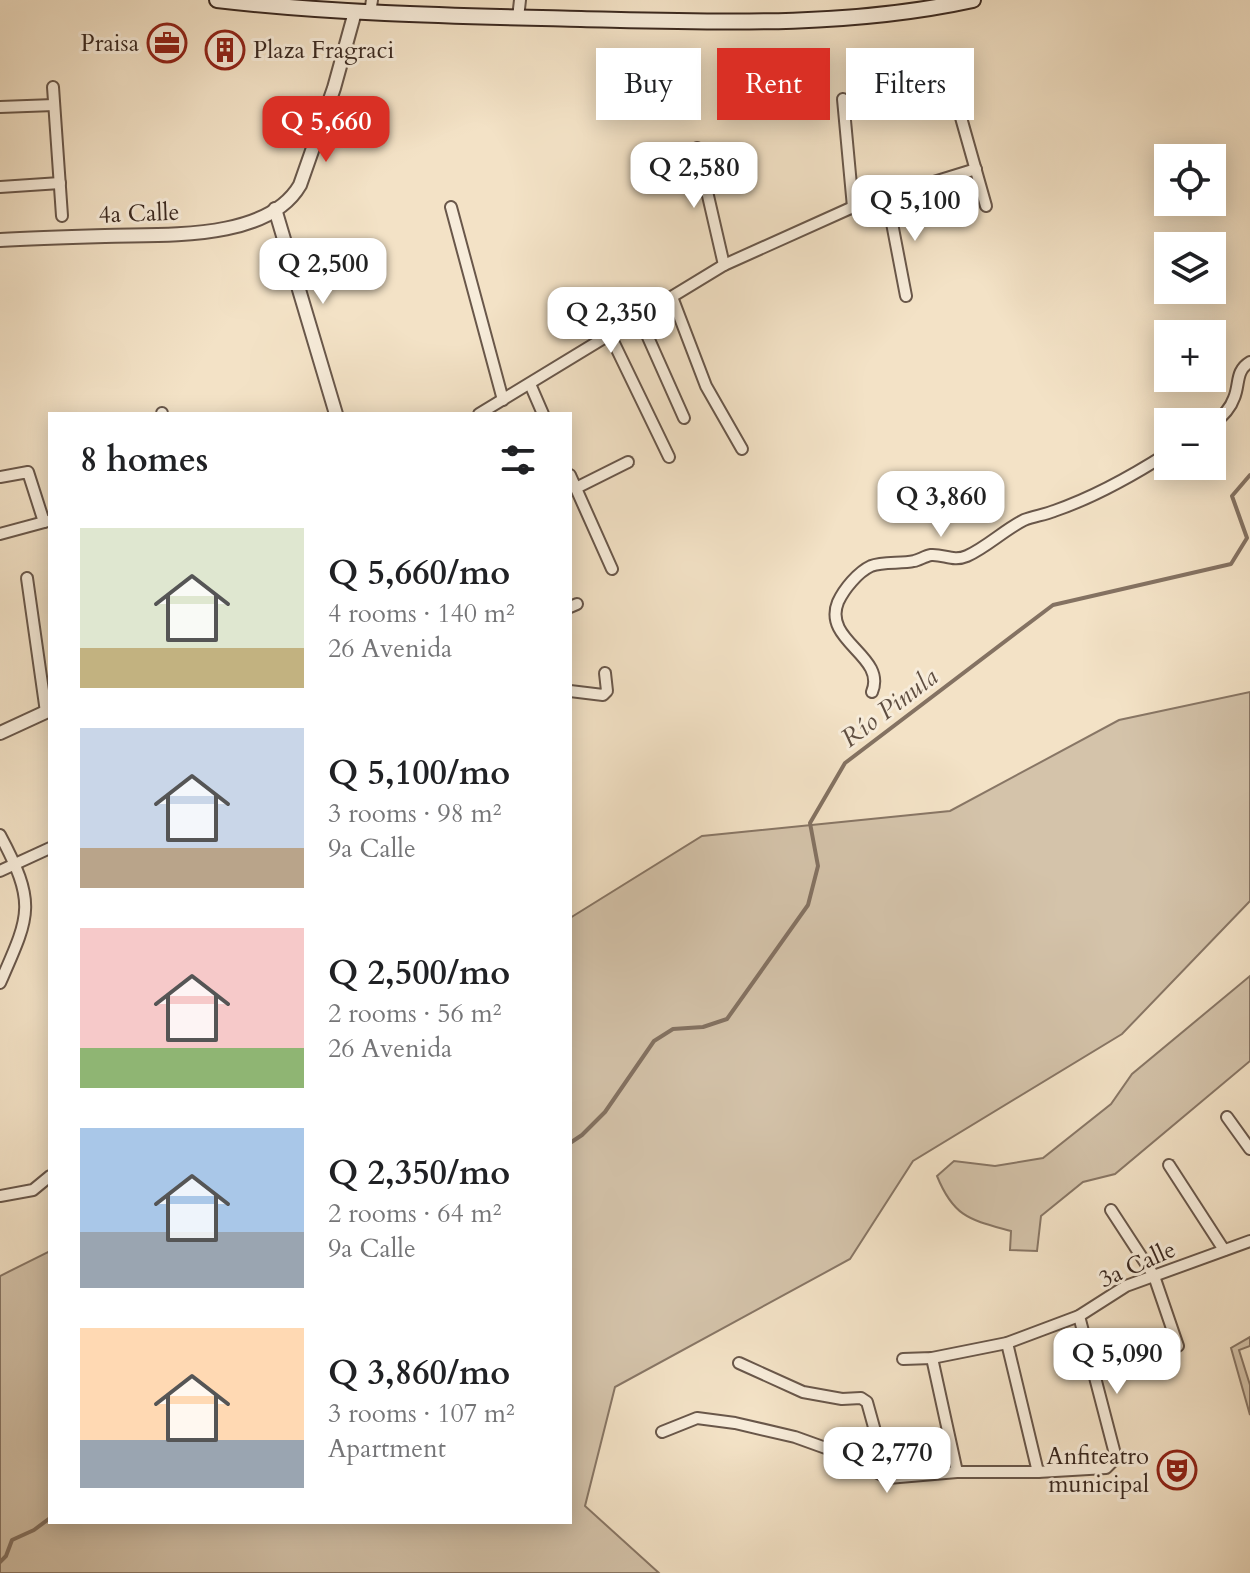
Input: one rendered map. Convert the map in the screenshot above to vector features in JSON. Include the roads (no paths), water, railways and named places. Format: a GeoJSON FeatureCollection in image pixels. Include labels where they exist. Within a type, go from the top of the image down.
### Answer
{"type":"FeatureCollection","features":[{"type":"Feature","properties":{"kind":"main road"},"geometry":{"type":"LineString","coordinates":[[217,0],[518,18],[784,21],[882,16],[973,0]]}},
{"type":"Feature","properties":{"kind":"street"},"geometry":{"type":"LineString","coordinates":[[518,18],[520,0]]}},
{"type":"Feature","properties":{"kind":"street"},"geometry":{"type":"LineString","coordinates":[[335,412],[275,209],[295,194],[300,185],[365,8]]}},
{"type":"Feature","properties":{"kind":"street"},"geometry":{"type":"LineString","coordinates":[[53,87],[62,216]]}},
{"type":"Feature","properties":{"kind":"street"},"geometry":{"type":"LineString","coordinates":[[843,99],[853,207]]}},
{"type":"Feature","properties":{"kind":"street"},"geometry":{"type":"LineString","coordinates":[[0,107],[54,105]]}},
{"type":"Feature","properties":{"kind":"street"},"geometry":{"type":"LineString","coordinates":[[962,120],[986,206]]}},
{"type":"Feature","properties":{"kind":"street"},"geometry":{"type":"LineString","coordinates":[[697,148],[724,265]]}},
{"type":"Feature","properties":{"kind":"street"},"geometry":{"type":"LineString","coordinates":[[482,412],[724,265],[853,207],[976,169]]}},
{"type":"Feature","properties":{"kind":"street"},"geometry":{"type":"LineString","coordinates":[[0,187],[60,183]]}},
{"type":"Feature","properties":{"kind":"street"},"geometry":{"type":"LineString","coordinates":[[887,197],[906,296]]}},
{"type":"Feature","properties":{"kind":"street"},"geometry":{"type":"LineString","coordinates":[[451,207],[503,400]]}},
{"type":"Feature","properties":{"kind":"street","name":"4a Calle"},"geometry":{"type":"LineString","coordinates":[[0,240],[205,233],[255,220],[275,209]]}},
{"type":"Feature","properties":{"kind":"street"},"geometry":{"type":"LineString","coordinates":[[672,297],[706,386],[742,449]]}},
{"type":"Feature","properties":{"kind":"street"},"geometry":{"type":"LineString","coordinates":[[639,317],[684,418]]}},
{"type":"Feature","properties":{"kind":"street"},"geometry":{"type":"LineString","coordinates":[[610,335],[669,457]]}},
{"type":"Feature","properties":{"kind":"street"},"geometry":{"type":"LineString","coordinates":[[1226,410],[1234,398],[1239,374],[1250,362]]}},
{"type":"Feature","properties":{"kind":"street"},"geometry":{"type":"LineString","coordinates":[[530,384],[542,412]]}},
{"type":"Feature","properties":{"kind":"street"},"geometry":{"type":"LineString","coordinates":[[576,488],[628,462]]}},
{"type":"Feature","properties":{"kind":"street"},"geometry":{"type":"LineString","coordinates":[[872,692],[876,683],[875,672],[846,640],[837,613],[838,603],[861,574],[871,566],[913,561],[932,555],[955,559],[967,556],[1014,525],[1123,482],[1154,462]]}},
{"type":"Feature","properties":{"kind":"street"},"geometry":{"type":"LineString","coordinates":[[0,477],[28,472],[47,522],[0,534]]}},
{"type":"Feature","properties":{"kind":"street"},"geometry":{"type":"LineString","coordinates":[[572,479],[612,569]]}},
{"type":"Feature","properties":{"kind":"street"},"geometry":{"type":"LineString","coordinates":[[0,732],[48,711],[27,578]]}},
{"type":"Feature","properties":{"kind":"street"},"geometry":{"type":"LineString","coordinates":[[572,691],[603,695],[607,691],[605,673]]}},
{"type":"Feature","properties":{"kind":"street"},"geometry":{"type":"LineString","coordinates":[[0,835],[26,896],[27,914],[24,930],[0,983]]}},
{"type":"Feature","properties":{"kind":"street"},"geometry":{"type":"LineString","coordinates":[[0,871],[48,849]]}},
{"type":"Feature","properties":{"kind":"street"},"geometry":{"type":"LineString","coordinates":[[1227,1117],[1250,1149]]}},
{"type":"Feature","properties":{"kind":"street"},"geometry":{"type":"LineString","coordinates":[[1169,1165],[1224,1250]]}},
{"type":"Feature","properties":{"kind":"street"},"geometry":{"type":"LineString","coordinates":[[0,1196],[33,1190],[48,1178]]}},
{"type":"Feature","properties":{"kind":"street"},"geometry":{"type":"LineString","coordinates":[[1111,1210],[1154,1276],[1178,1346]]}},
{"type":"Feature","properties":{"kind":"street","name":"3a Calle"},"geometry":{"type":"LineString","coordinates":[[903,1359],[932,1358],[1007,1343],[1079,1316],[1126,1286],[1250,1241]]}},
{"type":"Feature","properties":{"kind":"street"},"geometry":{"type":"LineString","coordinates":[[662,1432],[697,1418],[735,1423],[795,1437],[834,1451],[888,1478],[957,1472],[1102,1469],[1109,1466],[1115,1454],[1079,1316]]}},
{"type":"Feature","properties":{"kind":"street"},"geometry":{"type":"LineString","coordinates":[[1007,1343],[1038,1472]]}},
{"type":"Feature","properties":{"kind":"street"},"geometry":{"type":"LineString","coordinates":[[932,1358],[957,1472]]}},
{"type":"Feature","properties":{"kind":"street"},"geometry":{"type":"LineString","coordinates":[[739,1363],[803,1392],[842,1399],[861,1398],[867,1402],[888,1478]]}},
{"type":"Feature","properties":{"kind":"waterway","name":"Río Pinula"},"geometry":{"type":"LineString","coordinates":[[572,1142],[605,1112],[654,1041],[673,1029],[703,1027],[727,1019],[808,905],[818,866],[810,823],[845,763],[1053,605],[1231,564],[1247,538],[1232,496],[1250,475]]}},
{"type":"Feature","properties":{"kind":"waterway","name":"Río Pinula"},"geometry":{"type":"LineString","coordinates":[[0,1562],[12,1540],[48,1520]]}},
{"type":"Feature","properties":{"kind":"place","name":"Praisa"},"geometry":{"type":"Point","coordinates":[167,43]}},
{"type":"Feature","properties":{"kind":"place","name":"Plaza Fragraci"},"geometry":{"type":"Point","coordinates":[225,50]}},
{"type":"Feature","properties":{"kind":"place","name":"Anfiteatro municipal"},"geometry":{"type":"Point","coordinates":[1177,1470]}}]}
